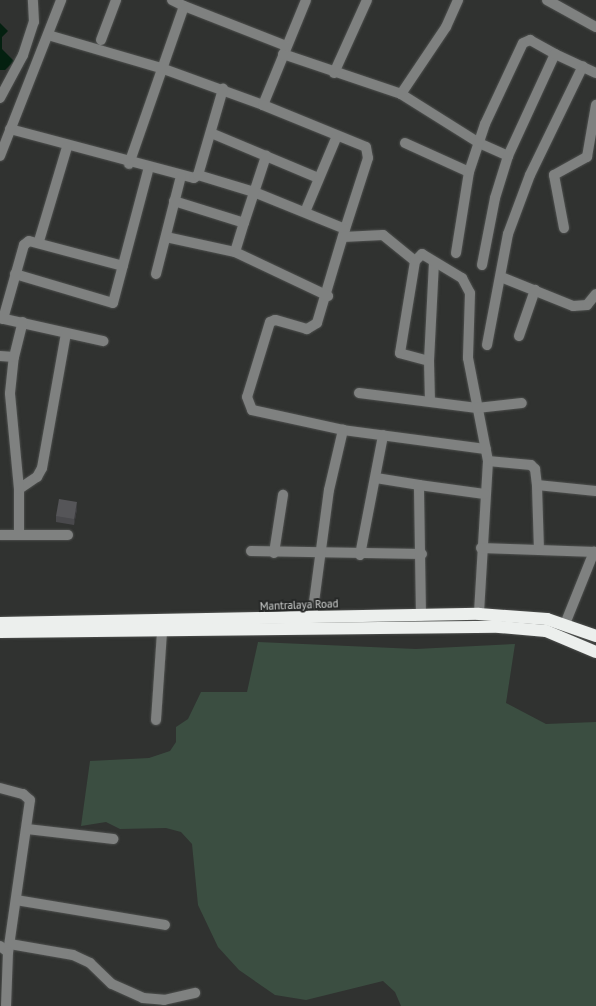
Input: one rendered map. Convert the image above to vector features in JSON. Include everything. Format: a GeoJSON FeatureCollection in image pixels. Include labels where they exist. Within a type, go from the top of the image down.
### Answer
{"type":"FeatureCollection","features":[{"type":"Feature","properties":{"kind":"highway","name":"Mantralaya Road"},"geometry":{"type":"LineString","coordinates":[[0,623],[479,614],[565,624],[596,636]]}},
{"type":"Feature","properties":{"kind":"highway"},"geometry":{"type":"LineString","coordinates":[[0,632],[499,628],[546,631],[596,652]]}},
{"type":"Feature","properties":{"kind":"street"},"geometry":{"type":"LineString","coordinates":[[0,98],[23,55],[34,22],[32,0]]}},
{"type":"Feature","properties":{"kind":"street"},"geometry":{"type":"LineString","coordinates":[[0,156],[61,0]]}},
{"type":"Feature","properties":{"kind":"street"},"geometry":{"type":"LineString","coordinates":[[101,40],[116,0]]}},
{"type":"Feature","properties":{"kind":"street"},"geometry":{"type":"LineString","coordinates":[[172,0],[285,50],[334,74],[401,94],[478,143],[508,156]]}},
{"type":"Feature","properties":{"kind":"street"},"geometry":{"type":"LineString","coordinates":[[262,105],[306,0]]}},
{"type":"Feature","properties":{"kind":"street"},"geometry":{"type":"LineString","coordinates":[[334,74],[367,0]]}},
{"type":"Feature","properties":{"kind":"street"},"geometry":{"type":"LineString","coordinates":[[401,94],[446,27],[458,0]]}},
{"type":"Feature","properties":{"kind":"street"},"geometry":{"type":"LineString","coordinates":[[547,0],[596,27]]}},
{"type":"Feature","properties":{"kind":"street"},"geometry":{"type":"LineString","coordinates":[[128,164],[160,68],[184,6]]}},
{"type":"Feature","properties":{"kind":"street"},"geometry":{"type":"LineString","coordinates":[[48,35],[160,68],[224,89],[366,147],[368,152],[344,233],[328,296],[313,327],[276,320],[270,322],[247,397],[248,405],[252,410],[343,430],[486,449]]}},
{"type":"Feature","properties":{"kind":"street"},"geometry":{"type":"LineString","coordinates":[[456,253],[469,172],[478,143],[525,41],[596,73]]}},
{"type":"Feature","properties":{"kind":"street"},"geometry":{"type":"LineString","coordinates":[[482,265],[508,156],[555,54]]}},
{"type":"Feature","properties":{"kind":"street"},"geometry":{"type":"LineString","coordinates":[[487,345],[508,234],[530,175],[583,66]]}},
{"type":"Feature","properties":{"kind":"street"},"geometry":{"type":"LineString","coordinates":[[198,175],[224,89]]}},
{"type":"Feature","properties":{"kind":"street"},"geometry":{"type":"LineString","coordinates":[[564,228],[554,175],[587,157],[596,105]]}},
{"type":"Feature","properties":{"kind":"street"},"geometry":{"type":"LineString","coordinates":[[10,129],[128,164],[149,167],[189,179],[198,175],[254,192],[305,212],[344,233],[383,235],[415,261]]}},
{"type":"Feature","properties":{"kind":"street"},"geometry":{"type":"LineString","coordinates":[[211,133],[318,178]]}},
{"type":"Feature","properties":{"kind":"street"},"geometry":{"type":"LineString","coordinates":[[305,212],[318,178],[337,136]]}},
{"type":"Feature","properties":{"kind":"street"},"geometry":{"type":"LineString","coordinates":[[405,143],[469,172]]}},
{"type":"Feature","properties":{"kind":"street"},"geometry":{"type":"LineString","coordinates":[[39,241],[67,147]]}},
{"type":"Feature","properties":{"kind":"street"},"geometry":{"type":"LineString","coordinates":[[235,252],[266,156]]}},
{"type":"Feature","properties":{"kind":"street"},"geometry":{"type":"LineString","coordinates":[[15,274],[109,304],[116,299],[123,266],[149,167]]}},
{"type":"Feature","properties":{"kind":"street"},"geometry":{"type":"LineString","coordinates":[[156,274],[181,176]]}},
{"type":"Feature","properties":{"kind":"street"},"geometry":{"type":"LineString","coordinates":[[174,201],[244,223]]}},
{"type":"Feature","properties":{"kind":"street"},"geometry":{"type":"LineString","coordinates":[[166,237],[235,252],[328,296]]}},
{"type":"Feature","properties":{"kind":"street"},"geometry":{"type":"LineString","coordinates":[[103,341],[23,322],[2,319],[24,245],[39,241],[123,266]]}},
{"type":"Feature","properties":{"kind":"street"},"geometry":{"type":"LineString","coordinates":[[429,361],[400,353],[415,261],[422,254],[468,283],[468,358],[488,461],[484,494],[479,614]]}},
{"type":"Feature","properties":{"kind":"street"},"geometry":{"type":"LineString","coordinates":[[430,401],[429,361],[434,262]]}},
{"type":"Feature","properties":{"kind":"street"},"geometry":{"type":"LineString","coordinates":[[501,276],[582,307],[596,294]]}},
{"type":"Feature","properties":{"kind":"street"},"geometry":{"type":"LineString","coordinates":[[519,336],[535,290]]}},
{"type":"Feature","properties":{"kind":"street"},"geometry":{"type":"LineString","coordinates":[[18,534],[19,490],[10,393],[14,357],[23,322]]}},
{"type":"Feature","properties":{"kind":"street"},"geometry":{"type":"LineString","coordinates":[[19,490],[42,468],[66,333]]}},
{"type":"Feature","properties":{"kind":"street"},"geometry":{"type":"LineString","coordinates":[[0,356],[14,357]]}},
{"type":"Feature","properties":{"kind":"street"},"geometry":{"type":"LineString","coordinates":[[359,393],[477,408],[522,402]]}},
{"type":"Feature","properties":{"kind":"street"},"geometry":{"type":"LineString","coordinates":[[312,617],[329,490],[343,430]]}},
{"type":"Feature","properties":{"kind":"street"},"geometry":{"type":"LineString","coordinates":[[360,555],[376,478],[383,435]]}},
{"type":"Feature","properties":{"kind":"street"},"geometry":{"type":"LineString","coordinates":[[488,461],[531,465],[535,469],[539,550]]}},
{"type":"Feature","properties":{"kind":"street"},"geometry":{"type":"LineString","coordinates":[[376,478],[484,494]]}},
{"type":"Feature","properties":{"kind":"street"},"geometry":{"type":"LineString","coordinates":[[419,485],[422,554],[420,616]]}},
{"type":"Feature","properties":{"kind":"street"},"geometry":{"type":"LineString","coordinates":[[537,486],[596,491]]}},
{"type":"Feature","properties":{"kind":"street"},"geometry":{"type":"LineString","coordinates":[[274,553],[283,495]]}},
{"type":"Feature","properties":{"kind":"street"},"geometry":{"type":"LineString","coordinates":[[0,535],[68,535]]}},
{"type":"Feature","properties":{"kind":"street"},"geometry":{"type":"LineString","coordinates":[[481,548],[595,552],[565,624]]}},
{"type":"Feature","properties":{"kind":"street"},"geometry":{"type":"LineString","coordinates":[[251,552],[320,555],[422,554]]}},
{"type":"Feature","properties":{"kind":"street"},"geometry":{"type":"LineString","coordinates":[[156,720],[162,631]]}},
{"type":"Feature","properties":{"kind":"street"},"geometry":{"type":"LineString","coordinates":[[0,788],[23,794],[30,800],[16,900],[6,947],[6,1006]]}},
{"type":"Feature","properties":{"kind":"street"},"geometry":{"type":"LineString","coordinates":[[27,829],[113,839]]}},
{"type":"Feature","properties":{"kind":"street"},"geometry":{"type":"LineString","coordinates":[[16,900],[165,925]]}},
{"type":"Feature","properties":{"kind":"street"},"geometry":{"type":"LineString","coordinates":[[6,947],[73,955],[90,962],[112,984],[143,998],[164,1000],[196,993]]}},
{"type":"Feature","properties":{"kind":"shaded area"},"geometry":{"type":"Polygon","coordinates":[[[0,23],[8,31],[2,37],[2,49],[14,61],[5,70],[0,70],[0,23]]]}},
{"type":"Feature","properties":{"kind":"shaded area"},"geometry":{"type":"Polygon","coordinates":[[[258,642],[416,649],[515,644],[506,703],[546,724],[596,722],[596,1006],[401,1006],[395,992],[383,981],[306,1000],[275,995],[239,970],[218,947],[198,905],[192,844],[181,832],[166,828],[120,829],[106,822],[81,826],[90,761],[149,758],[170,751],[176,742],[176,727],[188,719],[201,692],[247,692],[258,642]]]}},
{"type":"Feature","properties":{"kind":"building"},"geometry":{"type":"Polygon","coordinates":[[[59,499],[77,502],[74,519],[56,516],[59,499]]]}}]}
